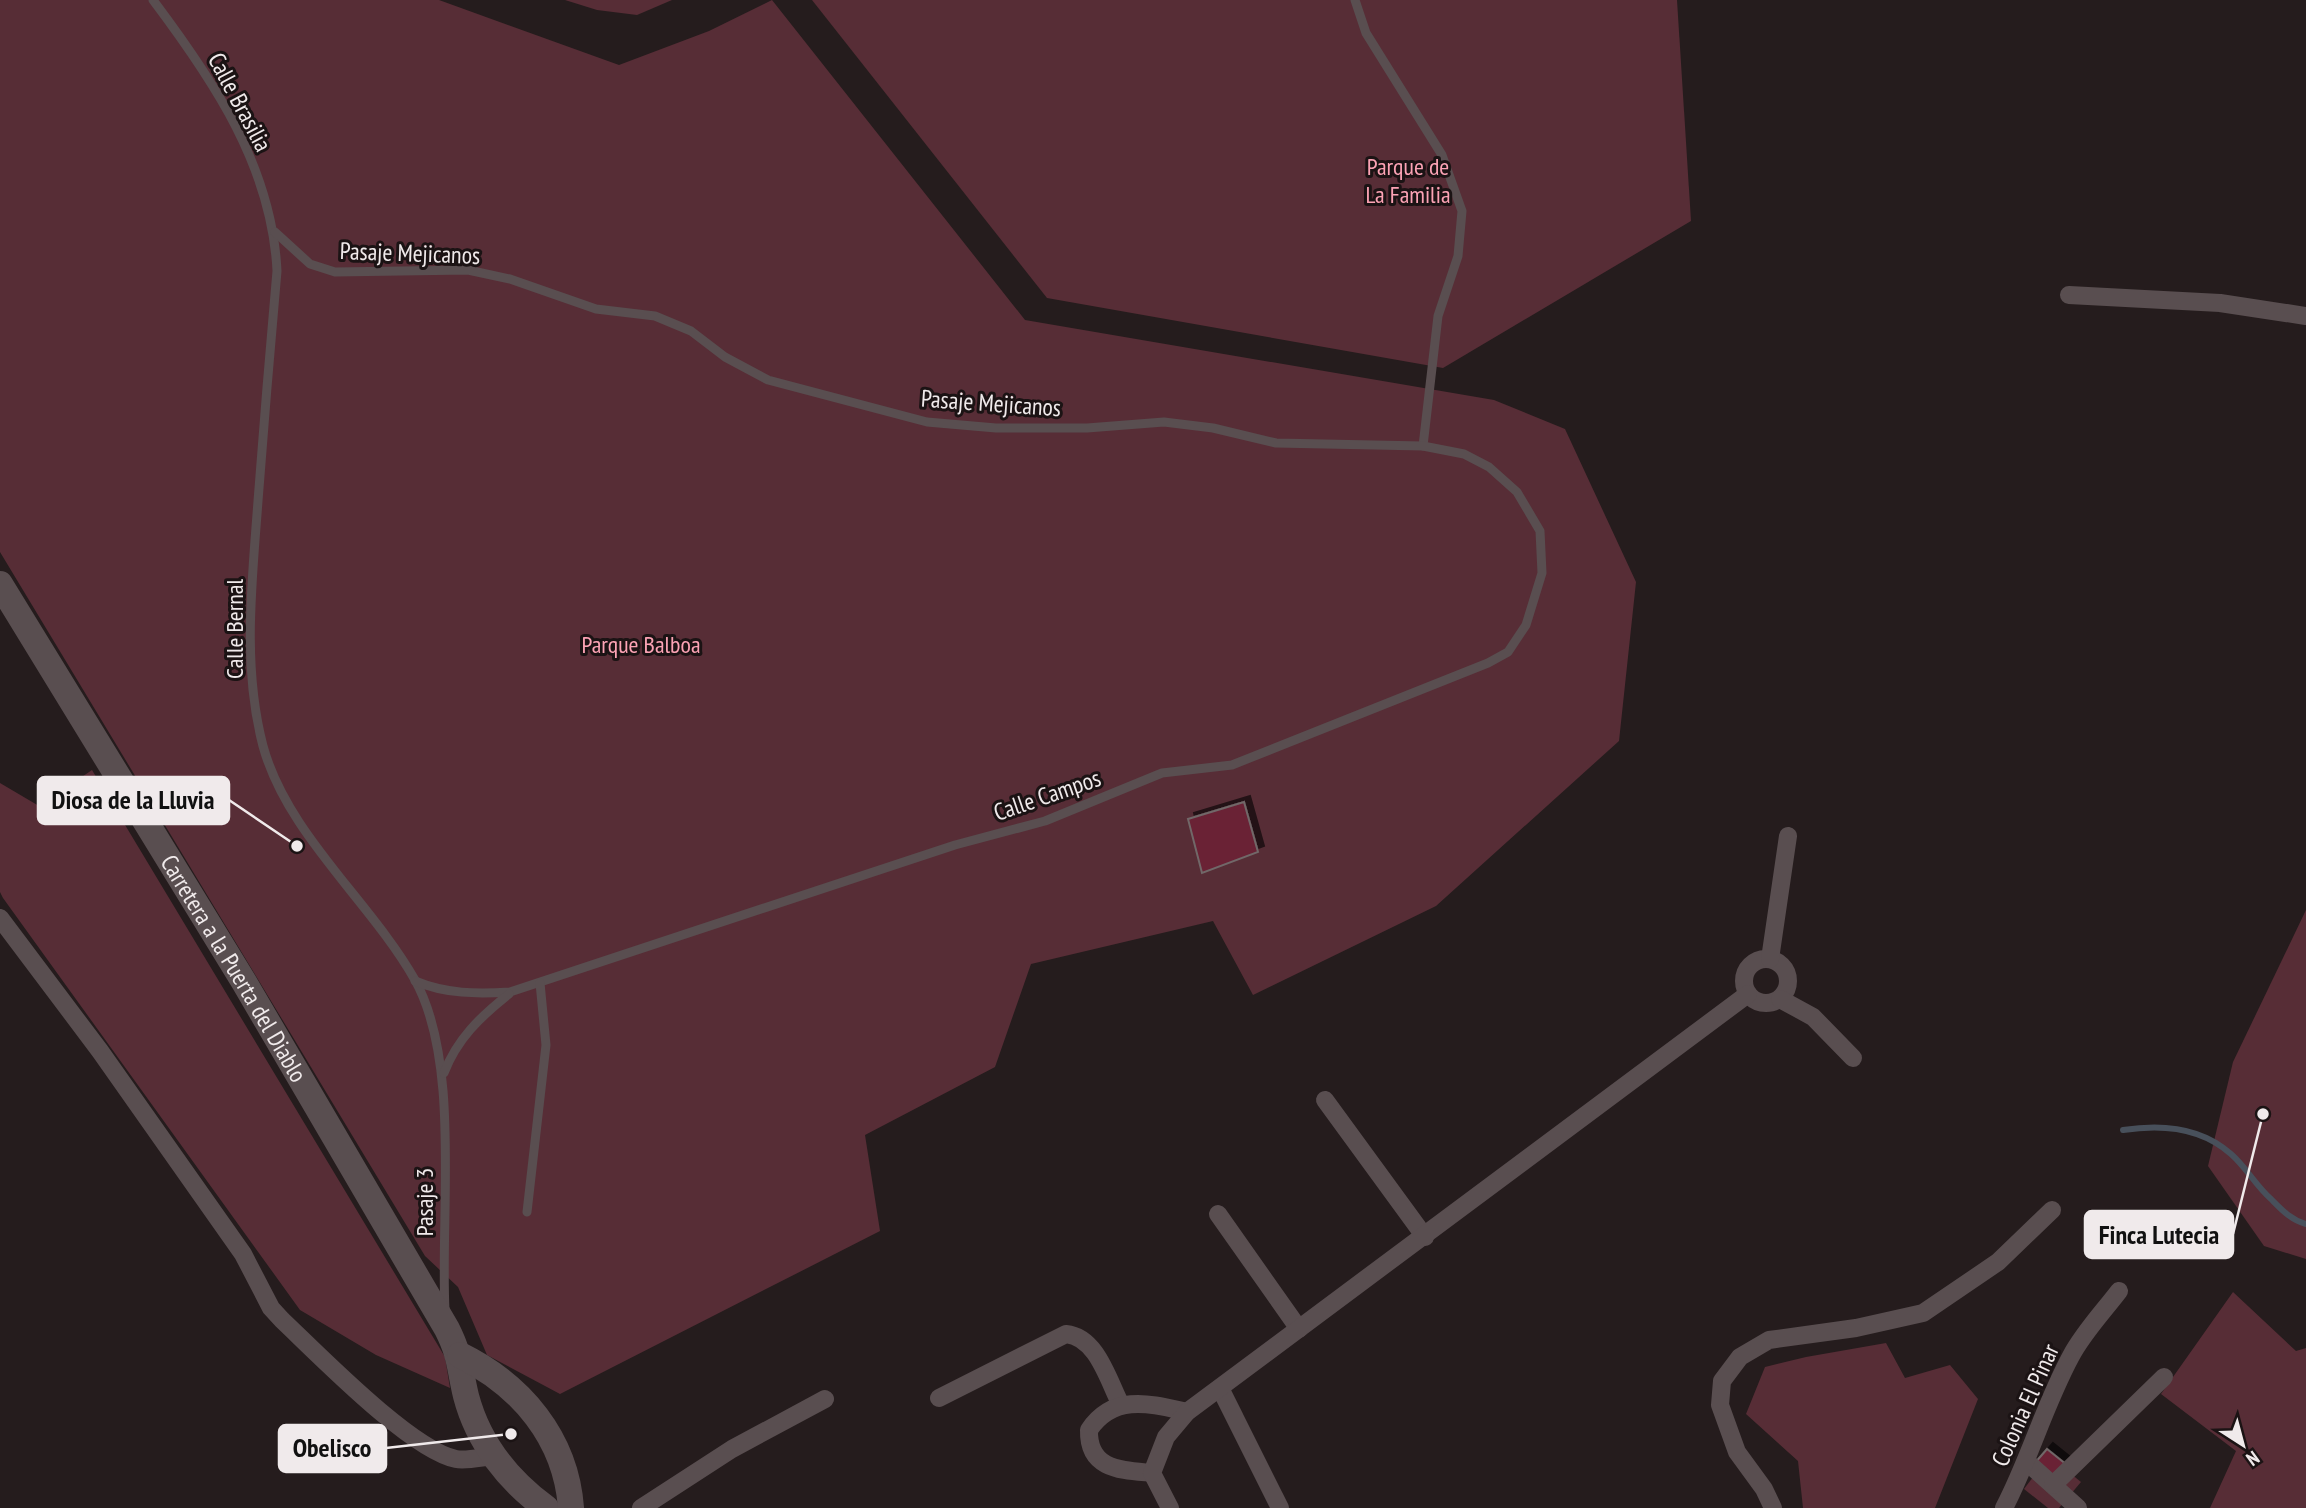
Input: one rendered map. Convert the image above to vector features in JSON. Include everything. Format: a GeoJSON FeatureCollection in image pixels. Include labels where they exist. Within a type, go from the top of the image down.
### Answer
{"type":"FeatureCollection","features":[{"type":"Feature","properties":{"kind":"main road","name":"Carretera a la Puerta del Diablo"},"geometry":{"type":"LineString","coordinates":[[0,584],[244,982],[447,1329],[460,1355],[467,1398],[494,1456],[526,1493],[545,1508]]}},
{"type":"Feature","properties":{"kind":"main road"},"geometry":{"type":"LineString","coordinates":[[460,1355],[501,1379],[535,1412],[558,1453],[571,1508]]}},
{"type":"Feature","properties":{"kind":"street"},"geometry":{"type":"LineString","coordinates":[[2069,295],[2220,303],[2306,316]]}},
{"type":"Feature","properties":{"kind":"street"},"geometry":{"type":"LineString","coordinates":[[1770,959],[1788,836]]}},
{"type":"Feature","properties":{"kind":"street"},"geometry":{"type":"LineString","coordinates":[[0,918],[100,1051],[235,1243],[271,1308],[282,1320],[386,1416],[427,1445],[456,1459],[494,1456]]}},
{"type":"Feature","properties":{"kind":"street"},"geometry":{"type":"LineString","coordinates":[[1770,959],[1787,971],[1786,992],[1780,999],[1763,1003],[1748,994],[1744,984],[1751,965],[1770,959]]}},
{"type":"Feature","properties":{"kind":"street"},"geometry":{"type":"LineString","coordinates":[[1170,1508],[1152,1473],[1166,1437],[1187,1412],[1748,994]]}},
{"type":"Feature","properties":{"kind":"street"},"geometry":{"type":"LineString","coordinates":[[1780,999],[1813,1017],[1853,1058]]}},
{"type":"Feature","properties":{"kind":"street"},"geometry":{"type":"LineString","coordinates":[[1325,1100],[1425,1237]]}},
{"type":"Feature","properties":{"kind":"street"},"geometry":{"type":"LineString","coordinates":[[1773,1508],[1764,1489],[1737,1451],[1720,1405],[1722,1381],[1740,1357],[1769,1340],[1856,1328],[1923,1313],[1998,1262],[2052,1210]]}},
{"type":"Feature","properties":{"kind":"street"},"geometry":{"type":"LineString","coordinates":[[1217,1214],[1300,1329]]}},
{"type":"Feature","properties":{"kind":"street","name":"Colonia El Pinar"},"geometry":{"type":"LineString","coordinates":[[2004,1508],[2028,1462],[2035,1431],[2072,1353],[2119,1291]]}},
{"type":"Feature","properties":{"kind":"street"},"geometry":{"type":"LineString","coordinates":[[939,1398],[1066,1334],[1080,1335],[1092,1348],[1121,1405]]}},
{"type":"Feature","properties":{"kind":"street"},"geometry":{"type":"LineString","coordinates":[[2053,1485],[2164,1377]]}},
{"type":"Feature","properties":{"kind":"street"},"geometry":{"type":"LineString","coordinates":[[1220,1388],[1280,1508]]}},
{"type":"Feature","properties":{"kind":"street"},"geometry":{"type":"LineString","coordinates":[[641,1508],[732,1449],[825,1399]]}},
{"type":"Feature","properties":{"kind":"street"},"geometry":{"type":"LineString","coordinates":[[1152,1473],[1116,1469],[1098,1459],[1089,1445],[1089,1430],[1095,1421],[1121,1405],[1140,1403],[1187,1412]]}},
{"type":"Feature","properties":{"kind":"street"},"geometry":{"type":"LineString","coordinates":[[2028,1462],[2078,1508]]}},
{"type":"Feature","properties":{"kind":"lane","name":"Calle Brasilia"},"geometry":{"type":"LineString","coordinates":[[153,0],[194,54],[236,125],[265,196],[275,232]]}},
{"type":"Feature","properties":{"kind":"lane"},"geometry":{"type":"LineString","coordinates":[[1355,0],[1366,33],[1442,155],[1462,211],[1458,256],[1438,316],[1423,446]]}},
{"type":"Feature","properties":{"kind":"lane","name":"Pasaje Mejicanos"},"geometry":{"type":"LineString","coordinates":[[275,232],[310,264],[335,272],[468,270],[510,279],[596,309],[654,316],[691,331],[725,357],[768,380],[927,422],[996,428],[1087,428],[1164,422],[1213,428],[1276,443],[1423,446],[1464,454],[1489,467],[1517,492],[1540,531],[1542,573]]}},
{"type":"Feature","properties":{"kind":"lane","name":"Calle Bernal"},"geometry":{"type":"LineString","coordinates":[[275,232],[277,271],[252,583],[250,641],[256,716],[264,749],[298,817],[415,981],[438,1048],[443,1075]]}},
{"type":"Feature","properties":{"kind":"lane","name":"Calle Campos"},"geometry":{"type":"LineString","coordinates":[[510,992],[955,845],[1045,821],[1162,773],[1233,765],[1488,663],[1507,652],[1526,625],[1542,573]]}},
{"type":"Feature","properties":{"kind":"lane"},"geometry":{"type":"LineString","coordinates":[[415,981],[436,989],[459,992],[510,992]]}},
{"type":"Feature","properties":{"kind":"lane"},"geometry":{"type":"LineString","coordinates":[[527,1212],[546,1045],[540,983]]}},
{"type":"Feature","properties":{"kind":"lane"},"geometry":{"type":"LineString","coordinates":[[443,1075],[452,1051],[465,1034],[510,992]]}},
{"type":"Feature","properties":{"kind":"lane","name":"Pasaje 3"},"geometry":{"type":"LineString","coordinates":[[443,1075],[443,1269],[447,1329]]}},
{"type":"Feature","properties":{"kind":"green space","name":"Parque Balboa"},"geometry":{"type":"Polygon","coordinates":[[[0,0],[439,0],[619,65],[709,31],[772,0],[1025,320],[1494,400],[1565,429],[1636,582],[1619,741],[1436,906],[1253,995],[1213,921],[1031,964],[995,1067],[865,1135],[880,1231],[560,1394],[487,1355],[458,1287],[425,1256],[0,552],[0,0]]]}},
{"type":"Feature","properties":{"kind":"green space"},"geometry":{"type":"Polygon","coordinates":[[[565,0],[672,0],[637,15],[597,10],[565,0]]]}},
{"type":"Feature","properties":{"kind":"green space","name":"Parque de La Familia"},"geometry":{"type":"Polygon","coordinates":[[[812,0],[1677,0],[1691,221],[1443,368],[1047,298],[812,0]]]}},
{"type":"Feature","properties":{"kind":"green space"},"geometry":{"type":"Polygon","coordinates":[[[92,770],[445,1357],[450,1388],[376,1355],[300,1310],[3,898],[0,892],[0,783],[39,806],[92,770]]]}},
{"type":"Feature","properties":{"kind":"green space"},"geometry":{"type":"Polygon","coordinates":[[[2306,910],[2306,1259],[2264,1246],[2208,1166],[2233,1062],[2306,910]]]}},
{"type":"Feature","properties":{"kind":"green space"},"geometry":{"type":"Polygon","coordinates":[[[2233,1292],[2296,1351],[2306,1348],[2306,1508],[2210,1508],[2236,1451],[2161,1394],[2233,1292]]]}},
{"type":"Feature","properties":{"kind":"green space"},"geometry":{"type":"Polygon","coordinates":[[[1886,1343],[1905,1378],[1950,1365],[1978,1399],[1935,1508],[1803,1508],[1798,1461],[1746,1414],[1765,1367],[1886,1343]]]}},
{"type":"Feature","properties":{"kind":"green space"},"geometry":{"type":"Polygon","coordinates":[[[2049,1456],[2081,1482],[2059,1508],[2048,1508],[2024,1489],[2049,1456]]]}},
{"type":"Feature","properties":{"kind":"building"},"geometry":{"type":"Polygon","coordinates":[[[1244,802],[1258,852],[1202,873],[1188,819],[1244,802]]]}},
{"type":"Feature","properties":{"kind":"building"},"geometry":{"type":"Polygon","coordinates":[[[2047,1449],[2067,1465],[2052,1480],[2034,1464],[2047,1449]]]}},
{"type":"Feature","properties":{"kind":"waterway"},"geometry":{"type":"LineString","coordinates":[[2123,1130],[2166,1128],[2207,1138],[2236,1159],[2283,1211],[2306,1224]]}},
{"type":"Feature","properties":{"kind":"place","name":"Diosa de la Lluvia"},"geometry":{"type":"Point","coordinates":[297,846]}},
{"type":"Feature","properties":{"kind":"place","name":"Finca Lutecia"},"geometry":{"type":"Point","coordinates":[2263,1114]}},
{"type":"Feature","properties":{"kind":"place","name":"Obelisco"},"geometry":{"type":"Point","coordinates":[511,1434]}}]}
